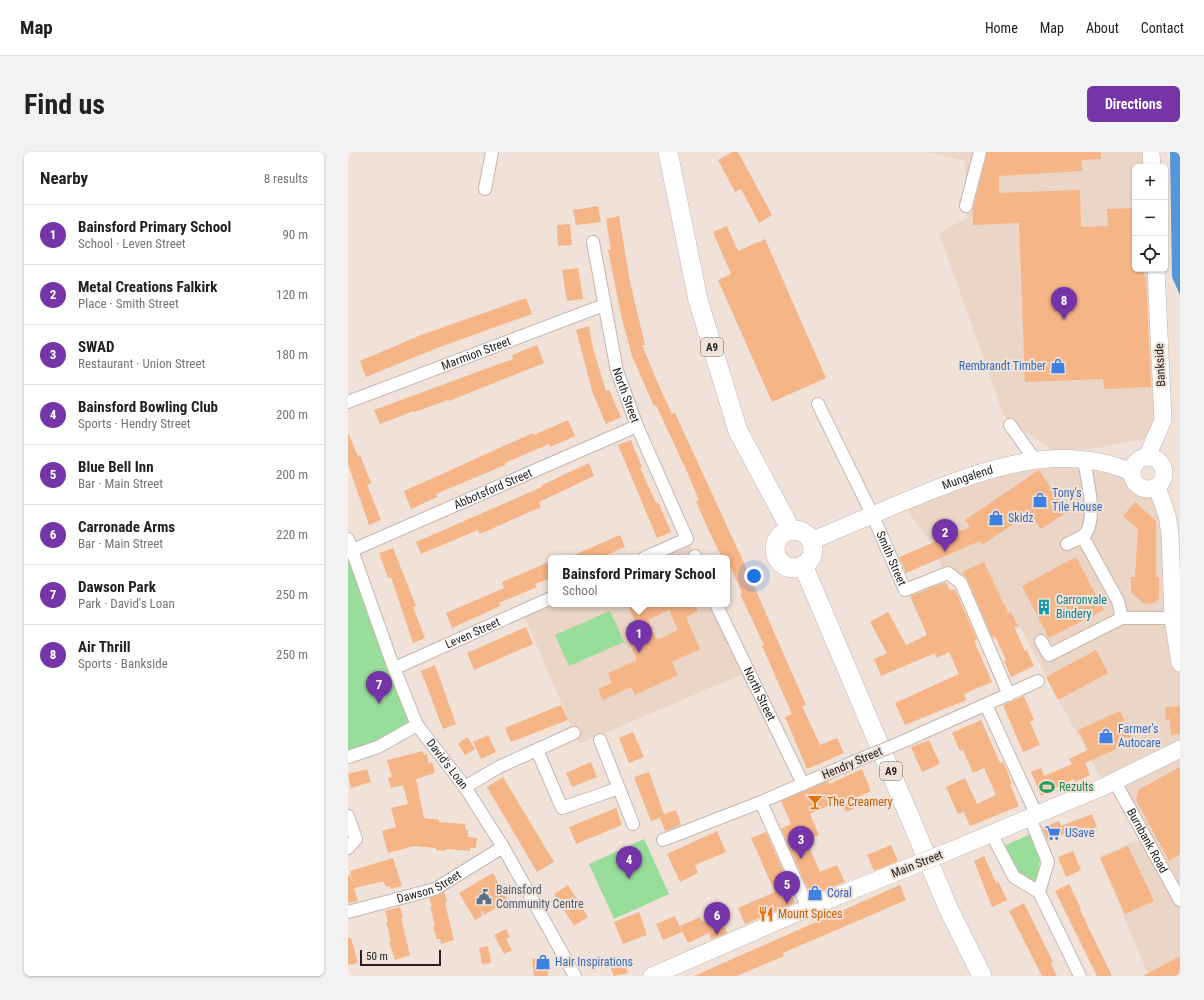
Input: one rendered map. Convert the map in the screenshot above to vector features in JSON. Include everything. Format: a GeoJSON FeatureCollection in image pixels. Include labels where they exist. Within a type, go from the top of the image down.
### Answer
{"type":"FeatureCollection","features":[{"type":"Feature","properties":{"kind":"main road","name":"A9"},"geometry":{"type":"LineString","coordinates":[[668,152],[698,300],[738,431],[791,530]]}},
{"type":"Feature","properties":{"kind":"main road"},"geometry":{"type":"LineString","coordinates":[[791,530],[803,532],[811,541],[812,555],[803,565],[790,568],[779,561],[774,548],[779,536],[791,530]]}},
{"type":"Feature","properties":{"kind":"main road","name":"A9"},"geometry":{"type":"LineString","coordinates":[[803,565],[949,910],[982,976]]}},
{"type":"Feature","properties":{"kind":"street"},"geometry":{"type":"LineString","coordinates":[[485,189],[492,152]]}},
{"type":"Feature","properties":{"kind":"street"},"geometry":{"type":"LineString","coordinates":[[966,206],[980,152]]}},
{"type":"Feature","properties":{"kind":"street"},"geometry":{"type":"LineString","coordinates":[[1151,152],[1152,164]]}},
{"type":"Feature","properties":{"kind":"street","name":"North Street"},"geometry":{"type":"LineString","coordinates":[[593,242],[617,371],[637,426],[687,539],[651,555]]}},
{"type":"Feature","properties":{"kind":"street","name":"Bankside"},"geometry":{"type":"LineString","coordinates":[[1147,457],[1163,420],[1156,272]]}},
{"type":"Feature","properties":{"kind":"street","name":"Marmion Street"},"geometry":{"type":"LineString","coordinates":[[348,402],[604,305]]}},
{"type":"Feature","properties":{"kind":"street","name":"Smith Street"},"geometry":{"type":"LineString","coordinates":[[818,404],[872,514],[905,590],[948,573],[961,583],[1009,694]]}},
{"type":"Feature","properties":{"kind":"street"},"geometry":{"type":"LineString","coordinates":[[1010,425],[1035,460]]}},
{"type":"Feature","properties":{"kind":"street","name":"Abbotsford Street"},"geometry":{"type":"LineString","coordinates":[[350,552],[637,426]]}},
{"type":"Feature","properties":{"kind":"street"},"geometry":{"type":"LineString","coordinates":[[1147,457],[1158,461],[1163,467],[1164,478],[1157,488],[1146,490],[1140,488],[1132,480],[1131,472],[1136,462],[1147,457]]}},
{"type":"Feature","properties":{"kind":"street","name":"Mungalend"},"geometry":{"type":"LineString","coordinates":[[811,541],[872,514],[942,486],[991,470],[1035,460],[1072,458],[1112,464],[1131,472]]}},
{"type":"Feature","properties":{"kind":"street"},"geometry":{"type":"LineString","coordinates":[[1067,544],[1085,534],[1090,523],[1090,508],[1084,460]]}},
{"type":"Feature","properties":{"kind":"street"},"geometry":{"type":"LineString","coordinates":[[1157,488],[1167,515],[1170,534],[1174,618],[1180,663]]}},
{"type":"Feature","properties":{"kind":"street","name":"David's Loan"},"geometry":{"type":"LineString","coordinates":[[348,539],[350,552],[418,725],[465,787],[503,847],[575,976]]}},
{"type":"Feature","properties":{"kind":"street"},"geometry":{"type":"LineString","coordinates":[[1086,543],[1118,601],[1122,618]]}},
{"type":"Feature","properties":{"kind":"street","name":"Leven Street"},"geometry":{"type":"LineString","coordinates":[[395,668],[548,599]]}},
{"type":"Feature","properties":{"kind":"street","name":"North Street"},"geometry":{"type":"LineString","coordinates":[[717,607],[803,784]]}},
{"type":"Feature","properties":{"kind":"street"},"geometry":{"type":"LineString","coordinates":[[1041,641],[1048,655],[1122,618],[1174,618]]}},
{"type":"Feature","properties":{"kind":"street","name":"Hendry Street"},"geometry":{"type":"LineString","coordinates":[[663,840],[761,802],[902,742],[1038,681]]}},
{"type":"Feature","properties":{"kind":"street"},"geometry":{"type":"LineString","coordinates":[[986,705],[1033,817],[1048,862],[1039,892]]}},
{"type":"Feature","properties":{"kind":"street"},"geometry":{"type":"LineString","coordinates":[[348,757],[378,747],[418,725]]}},
{"type":"Feature","properties":{"kind":"street"},"geometry":{"type":"LineString","coordinates":[[465,787],[499,767],[574,733]]}},
{"type":"Feature","properties":{"kind":"street"},"geometry":{"type":"LineString","coordinates":[[600,740],[633,824]]}},
{"type":"Feature","properties":{"kind":"street","name":"Main Street"},"geometry":{"type":"LineString","coordinates":[[652,976],[808,908],[992,835],[1115,782],[1180,749]]}},
{"type":"Feature","properties":{"kind":"street"},"geometry":{"type":"LineString","coordinates":[[537,750],[562,808],[619,788]]}},
{"type":"Feature","properties":{"kind":"street","name":"Burnbank Road"},"geometry":{"type":"LineString","coordinates":[[1115,782],[1180,900]]}},
{"type":"Feature","properties":{"kind":"street"},"geometry":{"type":"LineString","coordinates":[[761,802],[808,908]]}},
{"type":"Feature","properties":{"kind":"street"},"geometry":{"type":"LineString","coordinates":[[348,816],[356,839],[348,848]]}},
{"type":"Feature","properties":{"kind":"street"},"geometry":{"type":"LineString","coordinates":[[992,835],[1014,877],[1039,892],[1080,976]]}},
{"type":"Feature","properties":{"kind":"street","name":"Dawson Street"},"geometry":{"type":"LineString","coordinates":[[348,912],[435,889],[503,847]]}},
{"type":"Feature","properties":{"kind":"shaded area"},"geometry":{"type":"Polygon","coordinates":[[[927,152],[1152,152],[1153,164],[1132,164],[1132,272],[1157,272],[1156,437],[1097,448],[1053,451],[1004,416],[939,233],[967,218],[965,161],[927,152]]]}},
{"type":"Feature","properties":{"kind":"shaded area"},"geometry":{"type":"Polygon","coordinates":[[[1035,460],[1131,472],[1157,487],[1180,663],[1180,976],[1148,974],[1099,856],[1145,837],[1115,782],[1105,786],[1020,627],[986,642],[961,583],[945,574],[931,543],[902,503],[1035,460]]]}},
{"type":"Feature","properties":{"kind":"shaded area"},"geometry":{"type":"Polygon","coordinates":[[[687,539],[695,555],[651,555],[687,539]]]}},
{"type":"Feature","properties":{"kind":"shaded area"},"geometry":{"type":"Polygon","coordinates":[[[548,605],[548,607],[717,607],[749,671],[579,744],[522,611],[548,605]]]}},
{"type":"Feature","properties":{"kind":"green space"},"geometry":{"type":"Polygon","coordinates":[[[348,552],[417,725],[348,757],[348,552]]]}},
{"type":"Feature","properties":{"kind":"green space"},"geometry":{"type":"Polygon","coordinates":[[[610,611],[624,642],[569,666],[555,635],[610,611]]]}},
{"type":"Feature","properties":{"kind":"green space"},"geometry":{"type":"Polygon","coordinates":[[[1031,834],[1040,857],[1038,880],[1032,883],[1017,871],[1004,846],[1031,834]]]}},
{"type":"Feature","properties":{"kind":"green space"},"geometry":{"type":"Polygon","coordinates":[[[644,839],[669,894],[614,919],[589,864],[644,839]]]}},
{"type":"Feature","properties":{"kind":"water"},"geometry":{"type":"Polygon","coordinates":[[[1170,152],[1180,152],[1180,295],[1172,277],[1170,152]]]}},
{"type":"Feature","properties":{"kind":"building"},"geometry":{"type":"Polygon","coordinates":[[[732,152],[738,152],[772,215],[759,223],[741,189],[735,192],[718,160],[732,152]]]}},
{"type":"Feature","properties":{"kind":"building"},"geometry":{"type":"Polygon","coordinates":[[[987,152],[1101,152],[1101,159],[1082,160],[1082,171],[999,176],[999,193],[1080,190],[1081,227],[1108,226],[1107,209],[1132,208],[1132,272],[1144,272],[1144,277],[1146,276],[1151,387],[1104,389],[1103,379],[1025,382],[1019,223],[973,225],[973,209],[987,152]]]}},
{"type":"Feature","properties":{"kind":"building"},"geometry":{"type":"Polygon","coordinates":[[[598,206],[601,222],[576,225],[573,210],[598,206]]]}},
{"type":"Feature","properties":{"kind":"building"},"geometry":{"type":"Polygon","coordinates":[[[619,216],[630,282],[645,345],[642,345],[656,379],[672,414],[675,413],[743,561],[806,705],[802,706],[820,745],[837,738],[844,753],[807,769],[785,717],[792,714],[762,646],[764,645],[740,594],[742,593],[730,565],[730,555],[721,555],[696,501],[699,500],[688,474],[656,405],[654,406],[632,356],[621,315],[608,250],[611,250],[606,219],[619,216]]]}},
{"type":"Feature","properties":{"kind":"building"},"geometry":{"type":"Polygon","coordinates":[[[570,224],[572,245],[558,246],[557,225],[570,224]]]}},
{"type":"Feature","properties":{"kind":"building"},"geometry":{"type":"Polygon","coordinates":[[[727,226],[738,251],[765,239],[826,378],[772,402],[718,280],[731,274],[713,232],[727,226]]]}},
{"type":"Feature","properties":{"kind":"building"},"geometry":{"type":"Polygon","coordinates":[[[578,268],[583,299],[567,301],[562,270],[578,268]]]}},
{"type":"Feature","properties":{"kind":"building"},"geometry":{"type":"Polygon","coordinates":[[[526,298],[532,314],[437,348],[366,377],[360,361],[421,335],[526,298]]]}},
{"type":"Feature","properties":{"kind":"building"},"geometry":{"type":"Polygon","coordinates":[[[589,326],[593,348],[606,391],[609,390],[621,417],[606,424],[593,394],[576,330],[589,326]]]}},
{"type":"Feature","properties":{"kind":"building"},"geometry":{"type":"Polygon","coordinates":[[[537,345],[544,363],[449,401],[448,400],[415,412],[414,411],[380,424],[374,410],[513,359],[512,355],[537,345]]]}},
{"type":"Feature","properties":{"kind":"building"},"geometry":{"type":"Polygon","coordinates":[[[568,420],[575,436],[550,447],[549,444],[505,463],[505,465],[436,494],[437,497],[411,509],[404,491],[533,433],[534,435],[568,420]]]}},
{"type":"Feature","properties":{"kind":"building"},"geometry":{"type":"Polygon","coordinates":[[[348,433],[358,456],[360,455],[371,483],[367,485],[381,520],[369,525],[348,464],[348,433]]]}},
{"type":"Feature","properties":{"kind":"building"},"geometry":{"type":"Polygon","coordinates":[[[631,440],[642,467],[640,468],[656,503],[658,502],[671,532],[657,538],[618,445],[631,440]]]}},
{"type":"Feature","properties":{"kind":"building"},"geometry":{"type":"Polygon","coordinates":[[[589,463],[594,476],[539,502],[541,507],[480,534],[478,530],[421,554],[416,542],[542,487],[542,485],[589,463]]]}},
{"type":"Feature","properties":{"kind":"building"},"geometry":{"type":"Polygon","coordinates":[[[1039,470],[1067,512],[1041,529],[1030,513],[982,545],[980,541],[906,573],[899,557],[970,527],[965,520],[1039,470]]]}},
{"type":"Feature","properties":{"kind":"building"},"geometry":{"type":"Polygon","coordinates":[[[1135,502],[1156,521],[1156,577],[1159,577],[1159,598],[1155,603],[1144,604],[1131,592],[1131,577],[1135,577],[1138,529],[1123,516],[1135,502]]]}},
{"type":"Feature","properties":{"kind":"building"},"geometry":{"type":"Polygon","coordinates":[[[620,535],[625,547],[606,555],[574,555],[620,535]]]}},
{"type":"Feature","properties":{"kind":"building"},"geometry":{"type":"Polygon","coordinates":[[[393,548],[416,606],[413,607],[425,638],[413,643],[391,577],[388,578],[379,553],[393,548]]]}},
{"type":"Feature","properties":{"kind":"building"},"geometry":{"type":"Polygon","coordinates":[[[1076,557],[1104,610],[1049,638],[1022,586],[1076,557]]]}},
{"type":"Feature","properties":{"kind":"building"},"geometry":{"type":"Polygon","coordinates":[[[548,562],[548,579],[535,584],[537,587],[499,603],[500,606],[452,628],[446,613],[504,588],[502,582],[548,562]]]}},
{"type":"Feature","properties":{"kind":"building"},"geometry":{"type":"Polygon","coordinates":[[[984,562],[1008,613],[1011,612],[1018,626],[1014,627],[1034,666],[1011,677],[1004,661],[1006,660],[995,636],[992,637],[968,580],[962,572],[984,562]]]}},
{"type":"Feature","properties":{"kind":"building"},"geometry":{"type":"Polygon","coordinates":[[[946,582],[950,591],[955,589],[977,640],[974,641],[992,682],[964,694],[966,700],[905,725],[895,703],[959,674],[949,652],[937,658],[935,653],[881,676],[874,659],[887,653],[870,622],[888,612],[906,645],[927,635],[910,596],[946,582]]]}},
{"type":"Feature","properties":{"kind":"building"},"geometry":{"type":"Polygon","coordinates":[[[628,607],[696,607],[698,611],[686,617],[700,649],[672,662],[678,675],[635,695],[631,687],[603,700],[598,689],[612,683],[608,673],[637,660],[626,636],[639,630],[628,607]],[[669,610],[648,620],[657,640],[678,630],[669,610]]]}},
{"type":"Feature","properties":{"kind":"building"},"geometry":{"type":"Polygon","coordinates":[[[526,627],[533,644],[474,670],[467,653],[526,627]]]}},
{"type":"Feature","properties":{"kind":"building"},"geometry":{"type":"Polygon","coordinates":[[[1096,650],[1108,673],[1058,700],[1046,677],[1096,650]]]}},
{"type":"Feature","properties":{"kind":"building"},"geometry":{"type":"Polygon","coordinates":[[[435,665],[456,724],[443,729],[421,671],[435,665]]]}},
{"type":"Feature","properties":{"kind":"building"},"geometry":{"type":"Polygon","coordinates":[[[1024,696],[1034,720],[1030,722],[1040,745],[1023,752],[1003,705],[1024,696]]]}},
{"type":"Feature","properties":{"kind":"building"},"geometry":{"type":"Polygon","coordinates":[[[561,705],[568,720],[511,742],[505,728],[561,705]]]}},
{"type":"Feature","properties":{"kind":"building"},"geometry":{"type":"Polygon","coordinates":[[[1180,706],[1180,734],[1171,735],[1170,719],[1166,720],[1165,707],[1180,706]]]}},
{"type":"Feature","properties":{"kind":"building"},"geometry":{"type":"Polygon","coordinates":[[[1120,711],[1134,741],[1085,763],[1090,775],[1075,782],[1074,779],[1041,796],[1031,772],[1041,768],[1044,776],[1072,764],[1069,759],[1088,750],[1078,730],[1120,711]]]}},
{"type":"Feature","properties":{"kind":"building"},"geometry":{"type":"Polygon","coordinates":[[[981,720],[1000,763],[1003,762],[1012,783],[1010,784],[1019,806],[970,826],[964,812],[958,814],[946,787],[965,778],[977,804],[996,795],[984,768],[973,773],[963,750],[960,751],[952,733],[981,720]]]}},
{"type":"Feature","properties":{"kind":"building"},"geometry":{"type":"Polygon","coordinates":[[[633,732],[644,757],[629,763],[619,738],[633,732]]]}},
{"type":"Feature","properties":{"kind":"building"},"geometry":{"type":"Polygon","coordinates":[[[488,735],[496,752],[481,759],[473,742],[488,735]]]}},
{"type":"Feature","properties":{"kind":"building"},"geometry":{"type":"Polygon","coordinates":[[[467,737],[475,749],[465,755],[458,744],[467,737]]]}},
{"type":"Feature","properties":{"kind":"building"},"geometry":{"type":"Polygon","coordinates":[[[929,740],[940,764],[922,772],[911,747],[929,740]]]}},
{"type":"Feature","properties":{"kind":"building"},"geometry":{"type":"Polygon","coordinates":[[[423,751],[424,755],[427,754],[429,763],[432,762],[435,773],[416,779],[424,818],[439,820],[439,822],[465,824],[465,829],[468,830],[468,837],[477,838],[476,848],[470,848],[470,851],[446,849],[445,851],[436,850],[436,848],[414,846],[388,853],[382,831],[396,827],[391,808],[408,804],[403,785],[391,788],[388,778],[392,777],[387,760],[423,751]]]}},
{"type":"Feature","properties":{"kind":"building"},"geometry":{"type":"Polygon","coordinates":[[[591,762],[597,777],[572,787],[566,773],[591,762]]]}},
{"type":"Feature","properties":{"kind":"building"},"geometry":{"type":"Polygon","coordinates":[[[1180,767],[1180,854],[1169,861],[1136,800],[1138,790],[1180,767]]]}},
{"type":"Feature","properties":{"kind":"building"},"geometry":{"type":"Polygon","coordinates":[[[367,769],[371,782],[351,788],[348,774],[367,769]]]}},
{"type":"Feature","properties":{"kind":"building"},"geometry":{"type":"Polygon","coordinates":[[[862,769],[871,791],[858,797],[862,805],[846,812],[841,800],[810,814],[819,835],[806,840],[820,872],[837,865],[845,882],[811,896],[781,829],[791,824],[781,801],[828,781],[829,784],[862,769]]]}},
{"type":"Feature","properties":{"kind":"building"},"geometry":{"type":"Polygon","coordinates":[[[649,772],[664,814],[676,810],[681,825],[665,831],[660,818],[651,821],[634,777],[649,772]]]}},
{"type":"Feature","properties":{"kind":"building"},"geometry":{"type":"Polygon","coordinates":[[[503,777],[554,862],[537,872],[487,787],[503,777]]]}},
{"type":"Feature","properties":{"kind":"building"},"geometry":{"type":"Polygon","coordinates":[[[616,808],[622,825],[576,844],[569,827],[616,808]]]}},
{"type":"Feature","properties":{"kind":"building"},"geometry":{"type":"Polygon","coordinates":[[[1092,814],[1097,827],[1068,838],[1066,833],[1048,841],[1043,830],[1044,827],[1059,821],[1061,826],[1092,814]]]}},
{"type":"Feature","properties":{"kind":"building"},"geometry":{"type":"Polygon","coordinates":[[[717,831],[726,852],[695,865],[698,873],[680,882],[667,854],[717,831]]]}},
{"type":"Feature","properties":{"kind":"building"},"geometry":{"type":"Polygon","coordinates":[[[766,832],[788,882],[787,883],[795,903],[745,924],[738,908],[775,892],[751,838],[766,832]]]}},
{"type":"Feature","properties":{"kind":"building"},"geometry":{"type":"Polygon","coordinates":[[[891,845],[898,861],[874,871],[867,855],[891,845]]]}},
{"type":"Feature","properties":{"kind":"building"},"geometry":{"type":"Polygon","coordinates":[[[1128,846],[1154,901],[1125,914],[1100,858],[1128,846]]]}},
{"type":"Feature","properties":{"kind":"building"},"geometry":{"type":"Polygon","coordinates":[[[1073,851],[1081,870],[1066,877],[1058,857],[1073,851]]]}},
{"type":"Feature","properties":{"kind":"building"},"geometry":{"type":"Polygon","coordinates":[[[984,856],[996,883],[998,881],[1007,900],[992,907],[974,861],[984,856]]]}},
{"type":"Feature","properties":{"kind":"building"},"geometry":{"type":"Polygon","coordinates":[[[393,858],[402,886],[391,889],[390,886],[386,887],[384,882],[380,882],[354,888],[358,901],[348,903],[348,876],[350,875],[353,883],[350,871],[393,858]]]}},
{"type":"Feature","properties":{"kind":"building","name":"Bainsford Community Centre"},"geometry":{"type":"Polygon","coordinates":[[[493,873],[508,901],[484,915],[481,909],[482,916],[475,920],[459,893],[493,873]]]}},
{"type":"Feature","properties":{"kind":"building"},"geometry":{"type":"Polygon","coordinates":[[[1069,884],[1112,976],[1097,976],[1055,891],[1069,884]]]}},
{"type":"Feature","properties":{"kind":"building"},"geometry":{"type":"Polygon","coordinates":[[[568,885],[588,917],[574,926],[554,894],[568,885]]]}},
{"type":"Feature","properties":{"kind":"building"},"geometry":{"type":"Polygon","coordinates":[[[900,885],[906,900],[783,953],[784,956],[737,976],[694,976],[900,885]]]}},
{"type":"Feature","properties":{"kind":"building"},"geometry":{"type":"Polygon","coordinates":[[[444,892],[447,902],[445,903],[454,940],[441,944],[440,939],[437,939],[433,927],[435,926],[429,898],[444,892]]]}},
{"type":"Feature","properties":{"kind":"building"},"geometry":{"type":"Polygon","coordinates":[[[1024,903],[1053,962],[1051,964],[1057,976],[1042,976],[1009,911],[1024,903]]]}},
{"type":"Feature","properties":{"kind":"building"},"geometry":{"type":"Polygon","coordinates":[[[400,907],[403,917],[401,918],[410,955],[395,960],[389,942],[391,941],[385,911],[400,907]]]}},
{"type":"Feature","properties":{"kind":"building"},"geometry":{"type":"Polygon","coordinates":[[[639,912],[647,935],[623,944],[614,922],[639,912]]]}},
{"type":"Feature","properties":{"kind":"building"},"geometry":{"type":"Polygon","coordinates":[[[719,914],[727,933],[711,939],[709,933],[688,943],[680,926],[700,917],[702,922],[719,914]]]}},
{"type":"Feature","properties":{"kind":"building"},"geometry":{"type":"Polygon","coordinates":[[[675,916],[682,932],[663,940],[656,924],[675,916]]]}},
{"type":"Feature","properties":{"kind":"building"},"geometry":{"type":"Polygon","coordinates":[[[506,929],[510,937],[506,939],[512,950],[504,954],[494,935],[506,929]]]}},
{"type":"Feature","properties":{"kind":"building"},"geometry":{"type":"Polygon","coordinates":[[[348,938],[351,938],[358,963],[348,965],[348,938]]]}},
{"type":"Feature","properties":{"kind":"building"},"geometry":{"type":"Polygon","coordinates":[[[488,946],[491,963],[482,964],[479,948],[488,946]]]}},
{"type":"Feature","properties":{"kind":"building"},"geometry":{"type":"Polygon","coordinates":[[[1180,956],[1180,976],[1143,976],[1180,956]]]}},
{"type":"Feature","properties":{"kind":"building"},"geometry":{"type":"Polygon","coordinates":[[[546,957],[548,976],[534,976],[532,959],[546,957]]]}},
{"type":"Feature","properties":{"kind":"building"},"geometry":{"type":"Polygon","coordinates":[[[623,960],[628,973],[614,976],[610,966],[623,960]]]}},
{"type":"Feature","properties":{"kind":"place","name":"Air Thrill"},"geometry":{"type":"Point","coordinates":[1064,320]}},
{"type":"Feature","properties":{"kind":"place","name":"Rembrandt Timber"},"geometry":{"type":"Point","coordinates":[1058,366]}},
{"type":"Feature","properties":{"kind":"place","name":"Tony's Tile House"},"geometry":{"type":"Point","coordinates":[1040,500]}},
{"type":"Feature","properties":{"kind":"place","name":"Skidz"},"geometry":{"type":"Point","coordinates":[996,518]}},
{"type":"Feature","properties":{"kind":"place","name":"Metal Creations Falkirk"},"geometry":{"type":"Point","coordinates":[945,552]}},
{"type":"Feature","properties":{"kind":"place","name":"Carronvale Bindery"},"geometry":{"type":"Point","coordinates":[1044,607]}},
{"type":"Feature","properties":{"kind":"place","name":"Bainsford Primary School"},"geometry":{"type":"Point","coordinates":[639,653]}},
{"type":"Feature","properties":{"kind":"place","name":"Dawson Park"},"geometry":{"type":"Point","coordinates":[379,704]}},
{"type":"Feature","properties":{"kind":"place","name":"Farmer's Autocare"},"geometry":{"type":"Point","coordinates":[1106,736]}},
{"type":"Feature","properties":{"kind":"place","name":"Rezults"},"geometry":{"type":"Point","coordinates":[1047,787]}},
{"type":"Feature","properties":{"kind":"place","name":"The Creamery"},"geometry":{"type":"Point","coordinates":[815,802]}},
{"type":"Feature","properties":{"kind":"place","name":"USave"},"geometry":{"type":"Point","coordinates":[1053,833]}},
{"type":"Feature","properties":{"kind":"place","name":"SWAD"},"geometry":{"type":"Point","coordinates":[801,859]}},
{"type":"Feature","properties":{"kind":"place","name":"Bainsford Bowling Club"},"geometry":{"type":"Point","coordinates":[629,879]}},
{"type":"Feature","properties":{"kind":"place","name":"Coral"},"geometry":{"type":"Point","coordinates":[815,893]}},
{"type":"Feature","properties":{"kind":"place","name":"Bainsford Community Centre"},"geometry":{"type":"Point","coordinates":[484,897]}},
{"type":"Feature","properties":{"kind":"place","name":"Blue Bell Inn"},"geometry":{"type":"Point","coordinates":[787,904]}},
{"type":"Feature","properties":{"kind":"place","name":"Mount Spices"},"geometry":{"type":"Point","coordinates":[766,914]}},
{"type":"Feature","properties":{"kind":"place","name":"Carronade Arms"},"geometry":{"type":"Point","coordinates":[717,935]}},
{"type":"Feature","properties":{"kind":"place","name":"Hair Inspirations"},"geometry":{"type":"Point","coordinates":[543,962]}}]}
